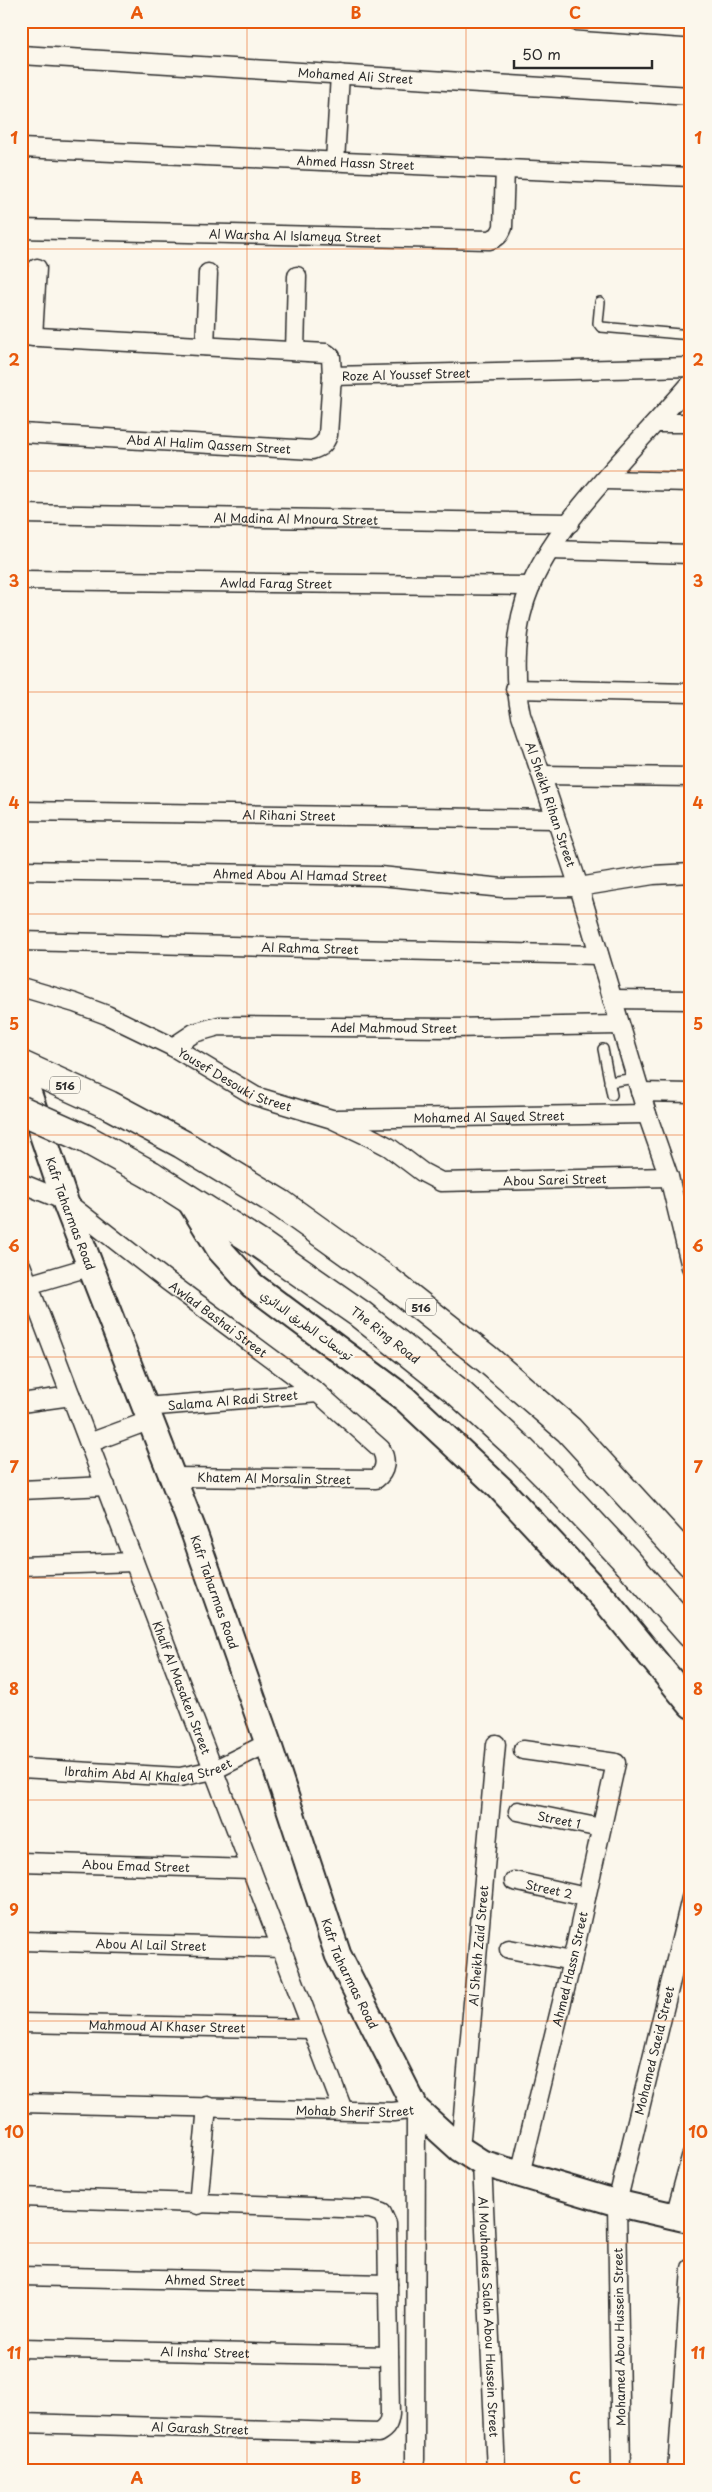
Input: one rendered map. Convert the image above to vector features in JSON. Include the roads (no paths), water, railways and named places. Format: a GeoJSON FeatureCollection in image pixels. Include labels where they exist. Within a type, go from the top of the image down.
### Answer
{"type":"FeatureCollection","features":[{"type":"Feature","properties":{"kind":"highway","name":"516"},"geometry":{"type":"LineString","coordinates":[[21,1065],[109,1105],[182,1144],[281,1204],[387,1280],[486,1359],[569,1430],[682,1546],[691,1563]]}},
{"type":"Feature","properties":{"kind":"highway","name":"The Ring Road"},"geometry":{"type":"LineString","coordinates":[[21,1110],[86,1139],[151,1175],[261,1244],[360,1314],[458,1392],[516,1445],[553,1482],[691,1634]]}},
{"type":"Feature","properties":{"kind":"street"},"geometry":{"type":"LineString","coordinates":[[576,21],[691,29]]}},
{"type":"Feature","properties":{"kind":"street","name":"Mohamed Ali Street"},"geometry":{"type":"LineString","coordinates":[[21,55],[691,96]]}},
{"type":"Feature","properties":{"kind":"street"},"geometry":{"type":"LineString","coordinates":[[335,162],[340,74]]}},
{"type":"Feature","properties":{"kind":"street","name":"Ahmed Hassn Street"},"geometry":{"type":"LineString","coordinates":[[21,148],[691,177]]}},
{"type":"Feature","properties":{"kind":"street","name":"Al Warsha Al Islameya Street"},"geometry":{"type":"LineString","coordinates":[[21,228],[489,240],[496,239],[501,234],[503,227],[505,169]]}},
{"type":"Feature","properties":{"kind":"street"},"geometry":{"type":"LineString","coordinates":[[27,337],[37,268]]}},
{"type":"Feature","properties":{"kind":"street"},"geometry":{"type":"LineString","coordinates":[[205,346],[208,273]]}},
{"type":"Feature","properties":{"kind":"street"},"geometry":{"type":"LineString","coordinates":[[295,351],[297,276]]}},
{"type":"Feature","properties":{"kind":"street","name":"Roze Al Youssef Street"},"geometry":{"type":"LineString","coordinates":[[27,337],[326,353],[331,357],[332,376],[691,367]]}},
{"type":"Feature","properties":{"kind":"street","name":"Abd Al Halim Qassem Street"},"geometry":{"type":"LineString","coordinates":[[21,433],[312,450],[320,448],[326,442],[328,435],[332,376]]}},
{"type":"Feature","properties":{"kind":"street","name":"Al Sheikh Rihan Street"},"geometry":{"type":"LineString","coordinates":[[691,383],[605,480],[550,550],[531,586],[521,620],[516,655],[515,689],[521,715],[579,887],[638,1085],[669,1177],[691,1267]]}},
{"type":"Feature","properties":{"kind":"street"},"geometry":{"type":"LineString","coordinates":[[658,422],[691,423]]}},
{"type":"Feature","properties":{"kind":"street"},"geometry":{"type":"LineString","coordinates":[[605,480],[691,482]]}},
{"type":"Feature","properties":{"kind":"street","name":"Al Madina Al Mnoura Street"},"geometry":{"type":"LineString","coordinates":[[21,514],[570,523]]}},
{"type":"Feature","properties":{"kind":"street"},"geometry":{"type":"LineString","coordinates":[[550,550],[691,554]]}},
{"type":"Feature","properties":{"kind":"street","name":"Awlad Farag Street"},"geometry":{"type":"LineString","coordinates":[[21,580],[531,586]]}},
{"type":"Feature","properties":{"kind":"street"},"geometry":{"type":"LineString","coordinates":[[515,689],[691,692]]}},
{"type":"Feature","properties":{"kind":"street"},"geometry":{"type":"LineString","coordinates":[[542,775],[691,777]]}},
{"type":"Feature","properties":{"kind":"street","name":"Al Rihani Street"},"geometry":{"type":"LineString","coordinates":[[21,811],[555,819]]}},
{"type":"Feature","properties":{"kind":"street","name":"Ahmed Abou Al Hamad Street"},"geometry":{"type":"LineString","coordinates":[[21,870],[380,876],[484,887],[579,887],[653,875],[691,873]]}},
{"type":"Feature","properties":{"kind":"street","name":"Al Rahma Street"},"geometry":{"type":"LineString","coordinates":[[21,941],[598,955]]}},
{"type":"Feature","properties":{"kind":"street","name":"Yousef Desouki Street"},"geometry":{"type":"LineString","coordinates":[[21,987],[107,1015],[173,1047],[255,1096],[332,1119],[388,1147],[422,1172],[441,1182]]}},
{"type":"Feature","properties":{"kind":"street"},"geometry":{"type":"LineString","coordinates":[[612,999],[691,1000]]}},
{"type":"Feature","properties":{"kind":"street","name":"Adel Mahmoud Street"},"geometry":{"type":"LineString","coordinates":[[173,1047],[194,1033],[219,1026],[452,1028],[620,1025]]}},
{"type":"Feature","properties":{"kind":"street","name":"Kafr Taharmas Road"},"geometry":{"type":"LineString","coordinates":[[21,1071],[65,1201],[92,1266],[172,1477],[268,1743],[338,1955],[416,2109]]}},
{"type":"Feature","properties":{"kind":"street"},"geometry":{"type":"LineString","coordinates":[[638,1085],[691,1093]]}},
{"type":"Feature","properties":{"kind":"street","name":"Mohamed Al Sayed Street"},"geometry":{"type":"LineString","coordinates":[[332,1119],[647,1114]]}},
{"type":"Feature","properties":{"kind":"street","name":"Abou Sarei Street"},"geometry":{"type":"LineString","coordinates":[[441,1182],[669,1177]]}},
{"type":"Feature","properties":{"kind":"street","name":"Awlad Bashai Street"},"geometry":{"type":"LineString","coordinates":[[21,1183],[65,1201],[166,1280],[318,1393],[381,1449],[385,1466],[376,1479]]}},
{"type":"Feature","properties":{"kind":"street","name":"توسعات الطريق الدائري"},"geometry":{"type":"LineString","coordinates":[[188,1198],[220,1250],[252,1284],[359,1362],[405,1399],[500,1488],[560,1550],[611,1607],[691,1705]]}},
{"type":"Feature","properties":{"kind":"street","name":"Khalf Al Masaken Street"},"geometry":{"type":"LineString","coordinates":[[21,1265],[25,1286],[106,1486],[344,2110]]}},
{"type":"Feature","properties":{"kind":"street"},"geometry":{"type":"LineString","coordinates":[[25,1286],[92,1266]]}},
{"type":"Feature","properties":{"kind":"street","name":"Salama Al Radi Street"},"geometry":{"type":"LineString","coordinates":[[89,1443],[148,1413],[318,1393]]}},
{"type":"Feature","properties":{"kind":"street"},"geometry":{"type":"LineString","coordinates":[[21,1403],[71,1396]]}},
{"type":"Feature","properties":{"kind":"street","name":"Khatem Al Morsalin Street"},"geometry":{"type":"LineString","coordinates":[[172,1477],[376,1479]]}},
{"type":"Feature","properties":{"kind":"street"},"geometry":{"type":"LineString","coordinates":[[21,1490],[106,1486]]}},
{"type":"Feature","properties":{"kind":"street"},"geometry":{"type":"LineString","coordinates":[[21,1566],[134,1562]]}},
{"type":"Feature","properties":{"kind":"street","name":"Ibrahim Abd Al Khaleq Street"},"geometry":{"type":"LineString","coordinates":[[21,1768],[163,1778],[180,1777],[214,1770],[268,1743]]}},
{"type":"Feature","properties":{"kind":"street","name":"Al Sheikh Zaid Street"},"geometry":{"type":"LineString","coordinates":[[460,2149],[496,1744]]}},
{"type":"Feature","properties":{"kind":"street","name":"Ahmed Hassn Street"},"geometry":{"type":"LineString","coordinates":[[520,2174],[572,1961],[616,1763],[523,1750]]}},
{"type":"Feature","properties":{"kind":"street","name":"Street 1"},"geometry":{"type":"LineString","coordinates":[[518,1811],[601,1828]]}},
{"type":"Feature","properties":{"kind":"street","name":"Abou Emad Street"},"geometry":{"type":"LineString","coordinates":[[21,1862],[252,1869]]}},
{"type":"Feature","properties":{"kind":"street","name":"Street 2"},"geometry":{"type":"LineString","coordinates":[[514,1880],[586,1896]]}},
{"type":"Feature","properties":{"kind":"street","name":"Mohamed Saeid Street"},"geometry":{"type":"LineString","coordinates":[[617,2203],[691,1898]]}},
{"type":"Feature","properties":{"kind":"street","name":"Abou Al Lail Street"},"geometry":{"type":"LineString","coordinates":[[21,1941],[282,1948]]}},
{"type":"Feature","properties":{"kind":"street"},"geometry":{"type":"LineString","coordinates":[[509,1949],[572,1961]]}},
{"type":"Feature","properties":{"kind":"street","name":"Mahmoud Al Khaser Street"},"geometry":{"type":"LineString","coordinates":[[21,2023],[312,2029]]}},
{"type":"Feature","properties":{"kind":"street","name":"Mohab Sherif Street"},"geometry":{"type":"LineString","coordinates":[[21,2103],[393,2112],[416,2109],[460,2149],[482,2162],[617,2203],[683,2218]]}},
{"type":"Feature","properties":{"kind":"street"},"geometry":{"type":"LineString","coordinates":[[198,2205],[206,2106]]}},
{"type":"Feature","properties":{"kind":"street"},"geometry":{"type":"LineString","coordinates":[[415,2460],[416,2109]]}},
{"type":"Feature","properties":{"kind":"street"},"geometry":{"type":"LineString","coordinates":[[683,2218],[691,2157]]}},
{"type":"Feature","properties":{"kind":"street","name":"Al Mouhandes Salah Abou Hussein Street"},"geometry":{"type":"LineString","coordinates":[[482,2162],[496,2471]]}},
{"type":"Feature","properties":{"kind":"street"},"geometry":{"type":"LineString","coordinates":[[21,2197],[198,2205],[376,2210],[382,2213],[388,2224],[389,2356]]}},
{"type":"Feature","properties":{"kind":"street","name":"Mohamed Abou Hussein Street"},"geometry":{"type":"LineString","coordinates":[[617,2203],[621,2471]]}},
{"type":"Feature","properties":{"kind":"street"},"geometry":{"type":"LineString","coordinates":[[677,2471],[691,2268]]}},
{"type":"Feature","properties":{"kind":"street","name":"Ahmed Street"},"geometry":{"type":"LineString","coordinates":[[21,2276],[388,2284]]}},
{"type":"Feature","properties":{"kind":"street","name":"Al Insha' Street"},"geometry":{"type":"LineString","coordinates":[[21,2348],[389,2356]]}},
{"type":"Feature","properties":{"kind":"street","name":"Al Garash Street"},"geometry":{"type":"LineString","coordinates":[[21,2423],[378,2433],[389,2422],[389,2356]]}},
{"type":"Feature","properties":{"kind":"lane"},"geometry":{"type":"LineString","coordinates":[[600,302],[598,323],[601,327],[691,335]]}},
{"type":"Feature","properties":{"kind":"lane"},"geometry":{"type":"LineString","coordinates":[[603,1049],[612,1095]]}},
{"type":"Feature","properties":{"kind":"lane"},"geometry":{"type":"LineString","coordinates":[[609,1082],[638,1085]]}}]}
